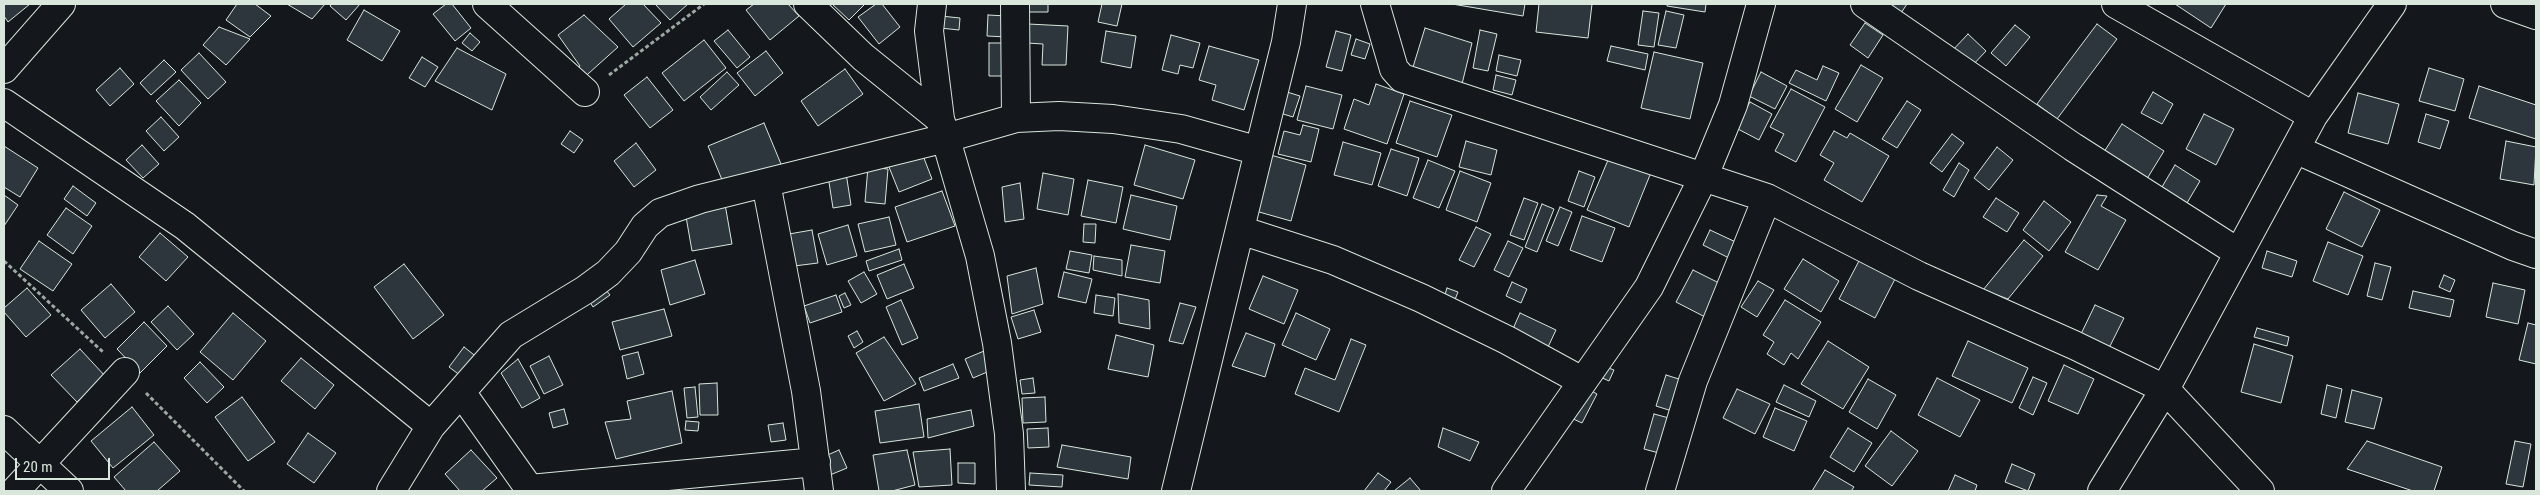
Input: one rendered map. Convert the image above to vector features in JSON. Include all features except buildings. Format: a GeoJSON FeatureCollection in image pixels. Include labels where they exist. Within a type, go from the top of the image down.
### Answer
{"type":"FeatureCollection","features":[{"type":"Feature","properties":{"kind":"street"},"geometry":{"type":"LineString","coordinates":[[4,69],[61,4]]}},
{"type":"Feature","properties":{"kind":"street"},"geometry":{"type":"LineString","coordinates":[[487,4],[585,92]]}},
{"type":"Feature","properties":{"kind":"street"},"geometry":{"type":"LineString","coordinates":[[808,4],[863,57],[943,128]]}},
{"type":"Feature","properties":{"kind":"street"},"geometry":{"type":"LineString","coordinates":[[932,4],[929,31],[943,128],[980,256],[997,343],[1008,434],[1011,491]]}},
{"type":"Feature","properties":{"kind":"street"},"geometry":{"type":"LineString","coordinates":[[1015,4],[1016,118]]}},
{"type":"Feature","properties":{"kind":"street"},"geometry":{"type":"LineString","coordinates":[[1176,491],[1286,42],[1292,4]]}},
{"type":"Feature","properties":{"kind":"street"},"geometry":{"type":"LineString","coordinates":[[1375,4],[1394,69],[1402,78],[1767,198],[1919,276],[2074,345],[2165,389],[2260,491]]}},
{"type":"Feature","properties":{"kind":"street"},"geometry":{"type":"LineString","coordinates":[[1506,491],[1649,286],[1704,178],[1733,105],[1761,4]]}},
{"type":"Feature","properties":{"kind":"street"},"geometry":{"type":"LineString","coordinates":[[1865,4],[2073,146],[2239,253]]}},
{"type":"Feature","properties":{"kind":"street"},"geometry":{"type":"LineString","coordinates":[[2116,4],[2313,116]]}},
{"type":"Feature","properties":{"kind":"street"},"geometry":{"type":"LineString","coordinates":[[2102,491],[2165,389],[2313,116],[2392,4]]}},
{"type":"Feature","properties":{"kind":"street"},"geometry":{"type":"LineString","coordinates":[[2505,4],[2536,15]]}},
{"type":"Feature","properties":{"kind":"street"},"geometry":{"type":"LineString","coordinates":[[4,103],[185,226],[431,426]]}},
{"type":"Feature","properties":{"kind":"street"},"geometry":{"type":"LineString","coordinates":[[391,491],[431,426],[511,335],[585,290],[608,273],[628,252],[645,226],[660,213],[694,201],[766,183],[943,128],[1016,118],[1059,116],[1132,122],[1181,129],[1259,151]]}},
{"type":"Feature","properties":{"kind":"street"},"geometry":{"type":"LineString","coordinates":[[2295,149],[2513,246],[2536,254]]}},
{"type":"Feature","properties":{"kind":"street"},"geometry":{"type":"LineString","coordinates":[[766,183],[806,391],[819,491]]}},
{"type":"Feature","properties":{"kind":"street"},"geometry":{"type":"LineString","coordinates":[[1660,491],[1693,382],[1767,198]]}},
{"type":"Feature","properties":{"kind":"street"},"geometry":{"type":"LineString","coordinates":[[1240,230],[1333,260],[1421,298],[1507,340],[1582,381]]}},
{"type":"Feature","properties":{"kind":"street"},"geometry":{"type":"LineString","coordinates":[[14,491],[125,372]]}},
{"type":"Feature","properties":{"kind":"street"},"geometry":{"type":"LineString","coordinates":[[461,392],[530,490],[816,462]]}},
{"type":"Feature","properties":{"kind":"street"},"geometry":{"type":"LineString","coordinates":[[4,430],[68,491]]}},
{"type":"Feature","properties":{"kind":"path"},"geometry":{"type":"LineString","coordinates":[[585,92],[704,4]]}}]}
